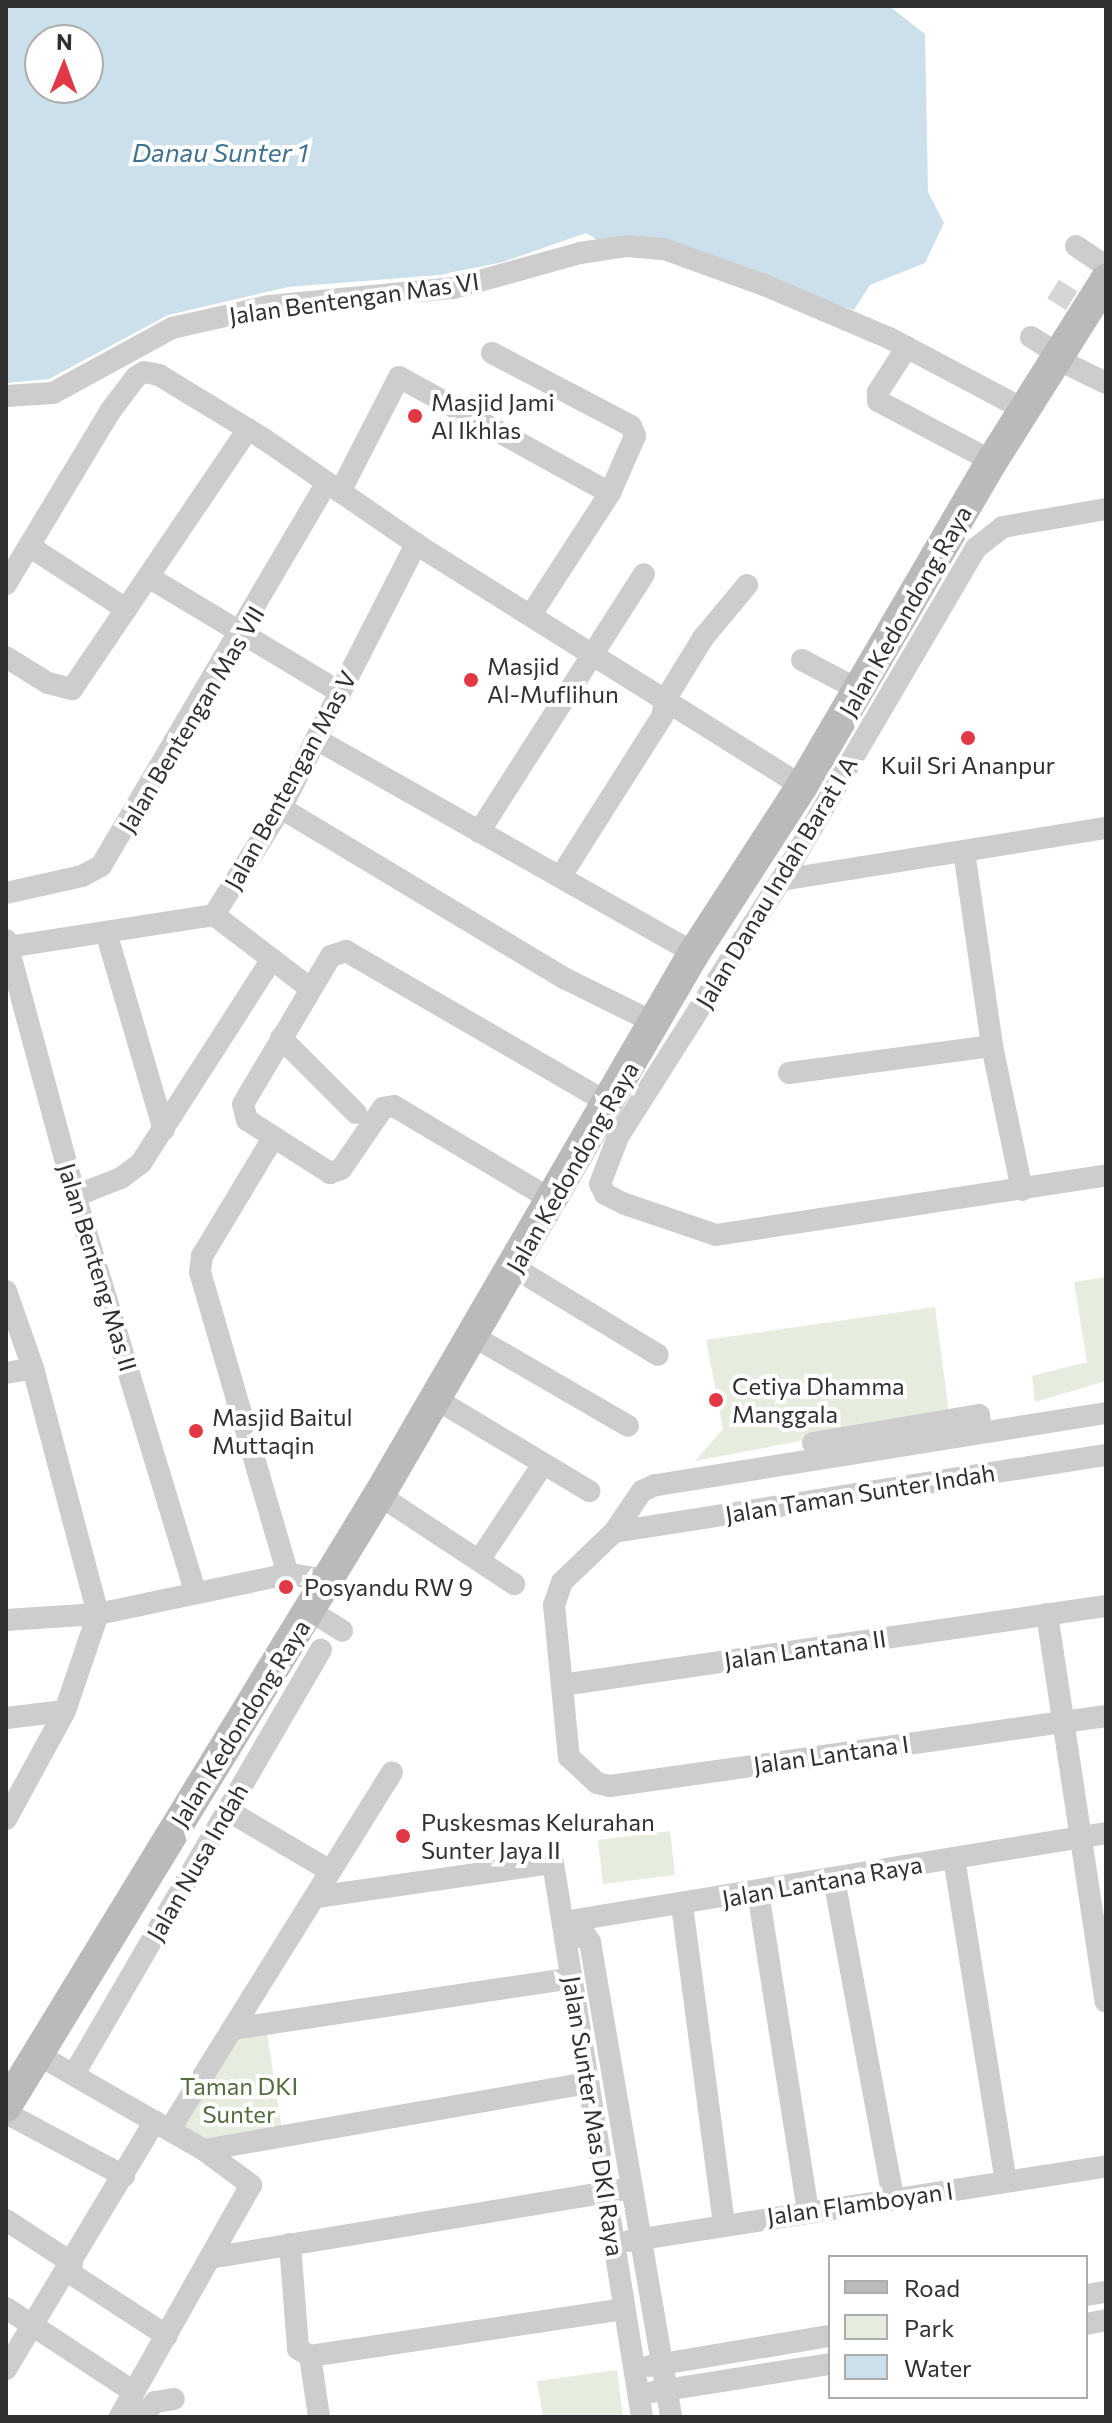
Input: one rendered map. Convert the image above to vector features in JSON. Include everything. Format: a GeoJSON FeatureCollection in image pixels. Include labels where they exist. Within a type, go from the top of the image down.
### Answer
{"type":"FeatureCollection","features":[{"type":"Feature","properties":{"kind":"street","name":"Jalan Bentengan Mas VI"},"geometry":{"type":"LineString","coordinates":[[6,396],[53,393],[172,328],[269,306],[454,288],[580,253],[627,246],[664,249],[696,260],[899,343],[1025,410]]}},
{"type":"Feature","properties":{"kind":"street"},"geometry":{"type":"LineString","coordinates":[[1076,246],[1106,266]]}},
{"type":"Feature","properties":{"kind":"street","name":"Jalan Kedondong Raya"},"geometry":{"type":"LineString","coordinates":[[6,2106],[515,1268],[694,953],[802,786],[992,461],[1060,358],[1106,280]]}},
{"type":"Feature","properties":{"kind":"street"},"geometry":{"type":"LineString","coordinates":[[1031,337],[1060,358],[1106,383]]}},
{"type":"Feature","properties":{"kind":"street"},"geometry":{"type":"LineString","coordinates":[[899,343],[878,401],[992,461]]}},
{"type":"Feature","properties":{"kind":"street"},"geometry":{"type":"LineString","coordinates":[[492,353],[634,430],[610,493],[532,613]]}},
{"type":"Feature","properties":{"kind":"street"},"geometry":{"type":"LineString","coordinates":[[6,584],[111,410],[144,372],[159,375],[248,429],[416,544],[532,613],[595,657],[802,786]]}},
{"type":"Feature","properties":{"kind":"street","name":"Jalan Bentengan Mas VII"},"geometry":{"type":"LineString","coordinates":[[6,893],[82,876],[101,866],[399,377],[610,493]]}},
{"type":"Feature","properties":{"kind":"street"},"geometry":{"type":"LineString","coordinates":[[6,657],[48,683],[72,689],[248,429]]}},
{"type":"Feature","properties":{"kind":"street","name":"Jalan Danau Indah Barat I A"},"geometry":{"type":"LineString","coordinates":[[1022,1190],[716,1235],[625,1204],[605,1194],[601,1179],[618,1137],[781,880],[976,548],[1003,527],[1106,509]]}},
{"type":"Feature","properties":{"kind":"street","name":"Jalan Bentengan Mas V"},"geometry":{"type":"LineString","coordinates":[[7,944],[214,915],[281,808],[416,544]]}},
{"type":"Feature","properties":{"kind":"street"},"geometry":{"type":"LineString","coordinates":[[29,546],[126,609]]}},
{"type":"Feature","properties":{"kind":"street"},"geometry":{"type":"LineString","coordinates":[[479,832],[595,657],[644,574]]}},
{"type":"Feature","properties":{"kind":"street"},"geometry":{"type":"LineString","coordinates":[[150,578],[243,631],[340,692]]}},
{"type":"Feature","properties":{"kind":"street"},"geometry":{"type":"LineString","coordinates":[[561,876],[662,717],[665,700],[703,638],[747,585]]}},
{"type":"Feature","properties":{"kind":"street"},"geometry":{"type":"LineString","coordinates":[[802,660],[859,690]]}},
{"type":"Feature","properties":{"kind":"street"},"geometry":{"type":"LineString","coordinates":[[316,739],[694,953]]}},
{"type":"Feature","properties":{"kind":"street"},"geometry":{"type":"LineString","coordinates":[[281,808],[542,965],[655,1023]]}},
{"type":"Feature","properties":{"kind":"street"},"geometry":{"type":"LineString","coordinates":[[781,880],[1106,828]]}},
{"type":"Feature","properties":{"kind":"street"},"geometry":{"type":"LineString","coordinates":[[964,851],[992,1046],[1022,1190],[1106,1175]]}},
{"type":"Feature","properties":{"kind":"street"},"geometry":{"type":"LineString","coordinates":[[214,915],[311,989]]}},
{"type":"Feature","properties":{"kind":"street"},"geometry":{"type":"LineString","coordinates":[[106,932],[164,1130]]}},
{"type":"Feature","properties":{"kind":"street","name":"Jalan Benteng Mas II"},"geometry":{"type":"LineString","coordinates":[[7,944],[75,1196],[195,1592]]}},
{"type":"Feature","properties":{"kind":"street"},"geometry":{"type":"LineString","coordinates":[[552,1200],[394,1106],[378,1113],[338,1172],[320,1171],[247,1120],[243,1104],[331,956],[346,951],[608,1103]]}},
{"type":"Feature","properties":{"kind":"street"},"geometry":{"type":"LineString","coordinates":[[75,1196],[121,1178],[141,1163],[272,959]]}},
{"type":"Feature","properties":{"kind":"street"},"geometry":{"type":"LineString","coordinates":[[281,1038],[356,1113]]}},
{"type":"Feature","properties":{"kind":"street"},"geometry":{"type":"LineString","coordinates":[[789,1073],[992,1046]]}},
{"type":"Feature","properties":{"kind":"street"},"geometry":{"type":"LineString","coordinates":[[273,1138],[202,1256],[200,1272],[288,1574]]}},
{"type":"Feature","properties":{"kind":"street"},"geometry":{"type":"LineString","coordinates":[[515,1268],[658,1355]]}},
{"type":"Feature","properties":{"kind":"street"},"geometry":{"type":"LineString","coordinates":[[6,1291],[33,1368],[97,1621],[65,1711],[17,1783],[6,1819]]}},
{"type":"Feature","properties":{"kind":"street"},"geometry":{"type":"LineString","coordinates":[[473,1336],[628,1426]]}},
{"type":"Feature","properties":{"kind":"street"},"geometry":{"type":"LineString","coordinates":[[6,1373],[33,1368]]}},
{"type":"Feature","properties":{"kind":"street"},"geometry":{"type":"LineString","coordinates":[[436,1399],[589,1491]]}},
{"type":"Feature","properties":{"kind":"street"},"geometry":{"type":"LineString","coordinates":[[562,1685],[556,1595],[590,1553],[614,1532],[642,1491],[683,1480],[1106,1413]]}},
{"type":"Feature","properties":{"kind":"street","name":"Jalan Taman Sunter Indah"},"geometry":{"type":"LineString","coordinates":[[614,1532],[1106,1455]]}},
{"type":"Feature","properties":{"kind":"street"},"geometry":{"type":"LineString","coordinates":[[480,1559],[543,1464]]}},
{"type":"Feature","properties":{"kind":"street"},"geometry":{"type":"LineString","coordinates":[[379,1495],[514,1584]]}},
{"type":"Feature","properties":{"kind":"street"},"geometry":{"type":"LineString","coordinates":[[6,1620],[97,1621],[195,1592],[288,1574],[328,1580]]}},
{"type":"Feature","properties":{"kind":"street","name":"Jalan Lantana II"},"geometry":{"type":"LineString","coordinates":[[562,1685],[1106,1606]]}},
{"type":"Feature","properties":{"kind":"street"},"geometry":{"type":"LineString","coordinates":[[309,1610],[342,1631]]}},
{"type":"Feature","properties":{"kind":"street"},"geometry":{"type":"LineString","coordinates":[[1047,1614],[1106,2002]]}},
{"type":"Feature","properties":{"kind":"street","name":"Jalan Nusa Indah"},"geometry":{"type":"LineString","coordinates":[[74,2074],[321,1650]]}},
{"type":"Feature","properties":{"kind":"street","name":"Jalan Lantana I"},"geometry":{"type":"LineString","coordinates":[[562,1685],[569,1757],[597,1783],[610,1786],[1106,1716]]}},
{"type":"Feature","properties":{"kind":"street"},"geometry":{"type":"LineString","coordinates":[[6,1718],[65,1711]]}},
{"type":"Feature","properties":{"kind":"street"},"geometry":{"type":"LineString","coordinates":[[6,2369],[124,2176],[232,2029],[392,1772]]}},
{"type":"Feature","properties":{"kind":"street"},"geometry":{"type":"LineString","coordinates":[[227,1810],[330,1871]]}},
{"type":"Feature","properties":{"kind":"street","name":"Jalan Lantana Raya"},"geometry":{"type":"LineString","coordinates":[[564,1930],[682,1905],[1106,1833]]}},
{"type":"Feature","properties":{"kind":"street"},"geometry":{"type":"LineString","coordinates":[[954,1858],[1006,2181]]}},
{"type":"Feature","properties":{"kind":"street","name":"Jalan Sunter Mas DKI Raya"},"geometry":{"type":"LineString","coordinates":[[316,1897],[553,1863],[642,2417]]}},
{"type":"Feature","properties":{"kind":"street"},"geometry":{"type":"LineString","coordinates":[[834,1879],[893,2198]]}},
{"type":"Feature","properties":{"kind":"street"},"geometry":{"type":"LineString","coordinates":[[758,1892],[808,2211]]}},
{"type":"Feature","properties":{"kind":"street"},"geometry":{"type":"LineString","coordinates":[[682,1905],[724,2224]]}},
{"type":"Feature","properties":{"kind":"street"},"geometry":{"type":"LineString","coordinates":[[564,1930],[586,1936],[590,1942],[671,2417]]}},
{"type":"Feature","properties":{"kind":"street"},"geometry":{"type":"LineString","coordinates":[[232,2029],[572,1978]]}},
{"type":"Feature","properties":{"kind":"street"},"geometry":{"type":"LineString","coordinates":[[37,2054],[204,2150],[251,2185],[120,2417]]}},
{"type":"Feature","properties":{"kind":"street"},"geometry":{"type":"LineString","coordinates":[[204,2150],[588,2083]]}},
{"type":"Feature","properties":{"kind":"street"},"geometry":{"type":"LineString","coordinates":[[6,2113],[124,2176]]}},
{"type":"Feature","properties":{"kind":"street","name":"Jalan Flamboyan I"},"geometry":{"type":"LineString","coordinates":[[614,2244],[724,2224],[1106,2166]]}},
{"type":"Feature","properties":{"kind":"street"},"geometry":{"type":"LineString","coordinates":[[210,2258],[632,2188]]}},
{"type":"Feature","properties":{"kind":"street"},"geometry":{"type":"LineString","coordinates":[[6,2220],[167,2336]]}},
{"type":"Feature","properties":{"kind":"street"},"geometry":{"type":"LineString","coordinates":[[290,2244],[298,2349],[310,2356],[624,2309]]}},
{"type":"Feature","properties":{"kind":"street"},"geometry":{"type":"LineString","coordinates":[[6,2308],[134,2392]]}},
{"type":"Feature","properties":{"kind":"street"},"geometry":{"type":"LineString","coordinates":[[634,2370],[828,2336]]}},
{"type":"Feature","properties":{"kind":"street"},"geometry":{"type":"LineString","coordinates":[[310,2356],[319,2417]]}},
{"type":"Feature","properties":{"kind":"street"},"geometry":{"type":"LineString","coordinates":[[638,2394],[828,2364]]}},
{"type":"Feature","properties":{"kind":"street"},"geometry":{"type":"LineString","coordinates":[[142,2417],[155,2402],[174,2399]]}},
{"type":"Feature","properties":{"kind":"green space"},"geometry":{"type":"Polygon","coordinates":[[[1106,1277],[1106,1381],[1035,1402],[1032,1376],[1087,1362],[1074,1282],[1106,1277]]]}},
{"type":"Feature","properties":{"kind":"green space"},"geometry":{"type":"Polygon","coordinates":[[[935,1307],[949,1413],[695,1461],[723,1429],[706,1340],[935,1307]]]}},
{"type":"Feature","properties":{"kind":"green space"},"geometry":{"type":"Polygon","coordinates":[[[670,1831],[675,1875],[603,1884],[598,1840],[670,1831]]]}},
{"type":"Feature","properties":{"kind":"green space","name":"Taman DKI Sunter"},"geometry":{"type":"Polygon","coordinates":[[[267,2033],[282,2130],[205,2144],[177,2127],[236,2034],[267,2033]]]}},
{"type":"Feature","properties":{"kind":"green space"},"geometry":{"type":"Polygon","coordinates":[[[617,2370],[623,2417],[543,2417],[537,2381],[617,2370]]]}},
{"type":"Feature","properties":{"kind":"water","name":"Danau Sunter 1"},"geometry":{"type":"Polygon","coordinates":[[[6,6],[889,6],[925,34],[928,192],[944,223],[925,263],[870,285],[854,310],[647,244],[602,243],[586,233],[503,262],[440,275],[288,287],[168,315],[49,379],[6,383],[6,6]]]}},
{"type":"Feature","properties":{"kind":"tunnel"},"geometry":{"type":"LineString","coordinates":[[1053,289],[1088,311]]}},
{"type":"Feature","properties":{"kind":"place","name":"Masjid Jami Al Ikhlas"},"geometry":{"type":"Point","coordinates":[415,416]}},
{"type":"Feature","properties":{"kind":"place","name":"Masjid Al-Muflihun"},"geometry":{"type":"Point","coordinates":[471,680]}},
{"type":"Feature","properties":{"kind":"place","name":"Kuil Sri Ananpur"},"geometry":{"type":"Point","coordinates":[968,738]}},
{"type":"Feature","properties":{"kind":"place","name":"Cetiya Dhamma Manggala"},"geometry":{"type":"Point","coordinates":[716,1400]}},
{"type":"Feature","properties":{"kind":"place","name":"Masjid Baitul Muttaqin"},"geometry":{"type":"Point","coordinates":[196,1431]}},
{"type":"Feature","properties":{"kind":"place","name":"Posyandu RW 9"},"geometry":{"type":"Point","coordinates":[286,1587]}},
{"type":"Feature","properties":{"kind":"place","name":"Puskesmas Kelurahan Sunter Jaya II"},"geometry":{"type":"Point","coordinates":[403,1836]}}]}
